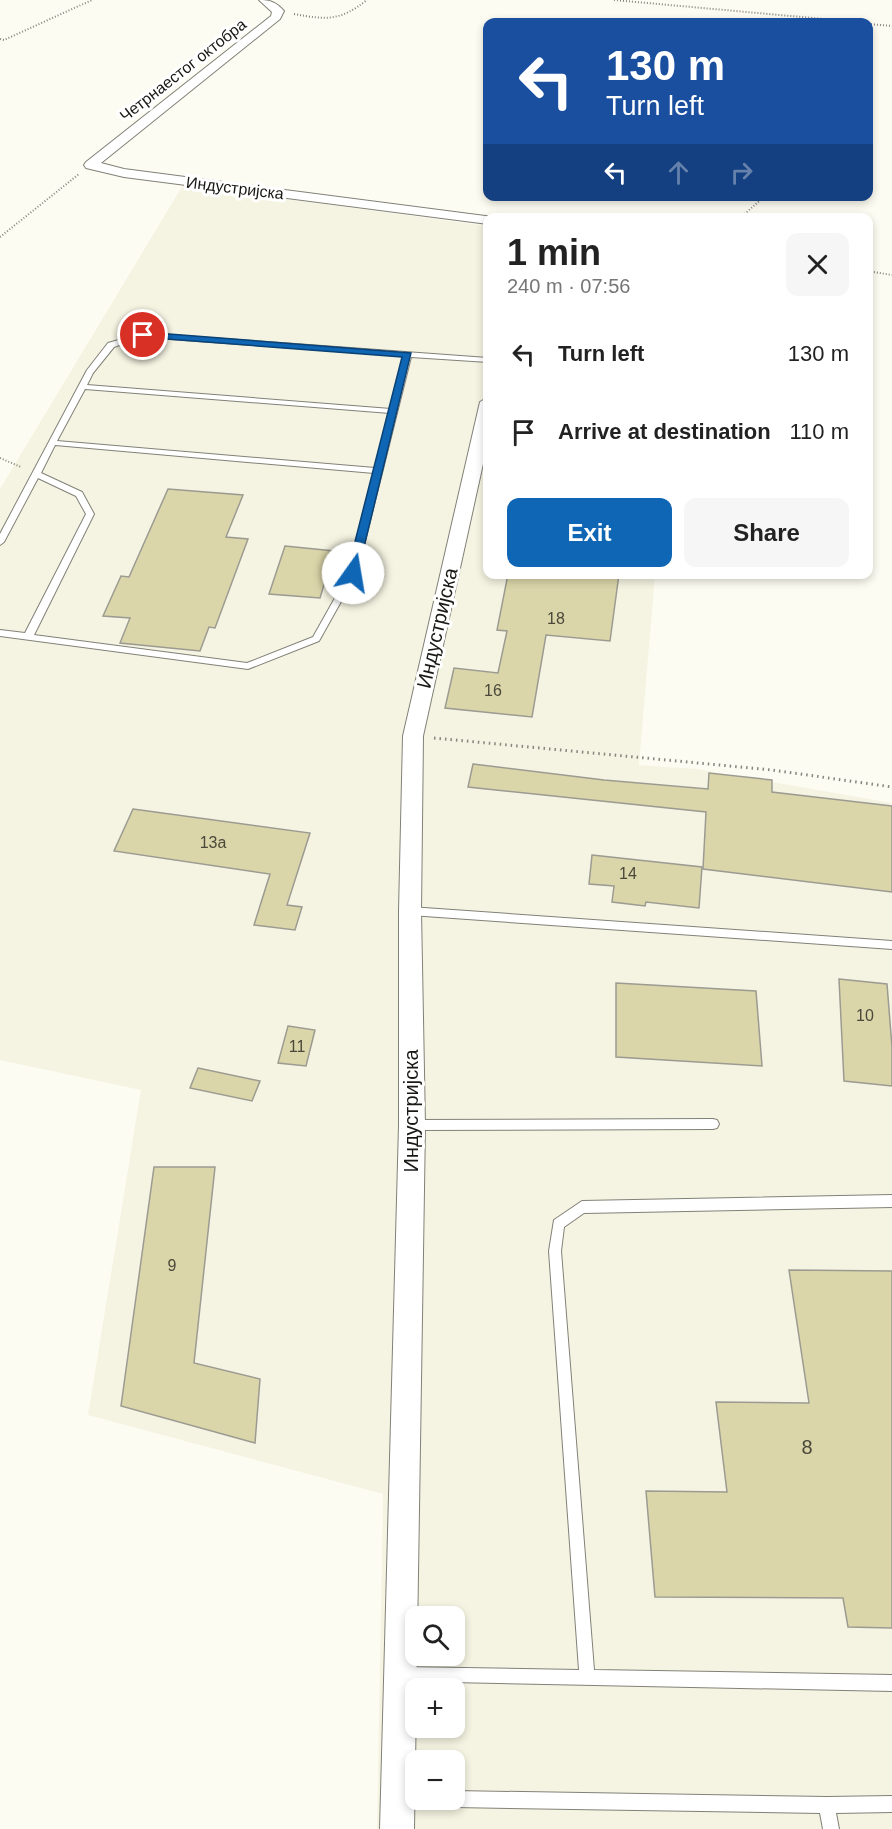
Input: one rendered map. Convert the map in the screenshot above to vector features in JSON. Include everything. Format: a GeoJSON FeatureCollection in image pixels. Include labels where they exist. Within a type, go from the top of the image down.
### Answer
{"type":"FeatureCollection","features":[{"type":"Feature","properties":{"kind":"street","name":"Четрнаестог октобра"},"geometry":{"type":"LineString","coordinates":[[91,165],[276,17],[278,11],[264,0]]}},
{"type":"Feature","properties":{"kind":"street","name":"Индустријска"},"geometry":{"type":"LineString","coordinates":[[91,165],[124,174],[483,219]]}},
{"type":"Feature","properties":{"kind":"street","name":"Индустријска"},"geometry":{"type":"LineString","coordinates":[[405,1778],[400,1674],[412,1125],[410,911],[413,736],[483,424]]}},
{"type":"Feature","properties":{"kind":"street","name":"Индустријска"},"geometry":{"type":"LineString","coordinates":[[397,1829],[405,1802]]}},
{"type":"Feature","properties":{"kind":"lane"},"geometry":{"type":"LineString","coordinates":[[0,542],[90,372],[111,345],[143,335],[483,360]]}},
{"type":"Feature","properties":{"kind":"lane"},"geometry":{"type":"LineString","coordinates":[[0,633],[249,666],[316,639],[353,573],[392,411],[408,355]]}},
{"type":"Feature","properties":{"kind":"lane"},"geometry":{"type":"LineString","coordinates":[[83,387],[392,411]]}},
{"type":"Feature","properties":{"kind":"lane"},"geometry":{"type":"LineString","coordinates":[[53,443],[377,471]]}},
{"type":"Feature","properties":{"kind":"lane"},"geometry":{"type":"LineString","coordinates":[[28,637],[90,514],[79,494],[37,474]]}},
{"type":"Feature","properties":{"kind":"lane"},"geometry":{"type":"LineString","coordinates":[[410,911],[892,945]]}},
{"type":"Feature","properties":{"kind":"lane"},"geometry":{"type":"LineString","coordinates":[[412,1125],[713,1124]]}},
{"type":"Feature","properties":{"kind":"lane"},"geometry":{"type":"LineString","coordinates":[[587,1677],[555,1251],[558,1224],[582,1206],[892,1201]]}},
{"type":"Feature","properties":{"kind":"lane"},"geometry":{"type":"LineString","coordinates":[[400,1674],[892,1683]]}},
{"type":"Feature","properties":{"kind":"lane"},"geometry":{"type":"LineString","coordinates":[[465,1799],[892,1804]]}},
{"type":"Feature","properties":{"kind":"lane"},"geometry":{"type":"LineString","coordinates":[[828,1805],[831,1829]]}},
{"type":"Feature","properties":{"kind":"path"},"geometry":{"type":"LineString","coordinates":[[0,39],[4,40],[92,0]]}},
{"type":"Feature","properties":{"kind":"path"},"geometry":{"type":"LineString","coordinates":[[278,11],[333,19],[345,17],[367,0]]}},
{"type":"Feature","properties":{"kind":"path"},"geometry":{"type":"LineString","coordinates":[[614,0],[811,18]]}},
{"type":"Feature","properties":{"kind":"path"},"geometry":{"type":"LineString","coordinates":[[873,24],[892,26]]}},
{"type":"Feature","properties":{"kind":"path"},"geometry":{"type":"LineString","coordinates":[[0,237],[91,165]]}},
{"type":"Feature","properties":{"kind":"path"},"geometry":{"type":"LineString","coordinates":[[746,213],[759,201]]}},
{"type":"Feature","properties":{"kind":"path"},"geometry":{"type":"LineString","coordinates":[[873,272],[892,275]]}},
{"type":"Feature","properties":{"kind":"path"},"geometry":{"type":"LineString","coordinates":[[0,458],[37,474]]}},
{"type":"Feature","properties":{"kind":"path"},"geometry":{"type":"LineString","coordinates":[[413,736],[772,770],[892,787]]}},
{"type":"Feature","properties":{"kind":"shaded area"},"geometry":{"type":"Polygon","coordinates":[[[183,185],[483,225],[483,579],[655,579],[639,765],[697,769],[892,803],[892,1829],[377,1829],[383,1494],[88,1415],[141,1090],[0,1060],[0,489],[183,185]]]}},
{"type":"Feature","properties":{"kind":"building"},"geometry":{"type":"Polygon","coordinates":[[[168,489],[243,495],[226,537],[248,539],[215,628],[209,627],[200,651],[120,643],[130,618],[103,616],[121,576],[129,577],[168,489]]]}},
{"type":"Feature","properties":{"kind":"building"},"geometry":{"type":"Polygon","coordinates":[[[285,546],[334,551],[320,598],[269,594],[285,546]]]}},
{"type":"Feature","properties":{"kind":"building"},"geometry":{"type":"Polygon","coordinates":[[[507,579],[618,579],[610,641],[546,635],[532,717],[445,708],[454,668],[498,673],[507,631],[497,630],[507,579]]]}},
{"type":"Feature","properties":{"kind":"building"},"geometry":{"type":"Polygon","coordinates":[[[473,764],[604,780],[708,789],[709,773],[772,780],[772,792],[892,806],[892,892],[703,869],[706,812],[468,787],[473,764]]]}},
{"type":"Feature","properties":{"kind":"building"},"geometry":{"type":"Polygon","coordinates":[[[133,809],[310,833],[287,905],[302,907],[295,930],[254,925],[270,874],[114,851],[133,809]]]}},
{"type":"Feature","properties":{"kind":"building"},"geometry":{"type":"Polygon","coordinates":[[[592,855],[702,867],[699,908],[646,902],[645,906],[612,902],[614,886],[589,884],[592,855]]]}},
{"type":"Feature","properties":{"kind":"building"},"geometry":{"type":"Polygon","coordinates":[[[839,979],[887,984],[892,1047],[892,1086],[844,1081],[839,979]]]}},
{"type":"Feature","properties":{"kind":"building"},"geometry":{"type":"Polygon","coordinates":[[[616,983],[756,991],[762,1066],[616,1057],[616,983]]]}},
{"type":"Feature","properties":{"kind":"building"},"geometry":{"type":"Polygon","coordinates":[[[288,1026],[315,1030],[306,1066],[278,1063],[288,1026]]]}},
{"type":"Feature","properties":{"kind":"building"},"geometry":{"type":"Polygon","coordinates":[[[198,1068],[260,1081],[252,1101],[190,1088],[198,1068]]]}},
{"type":"Feature","properties":{"kind":"building"},"geometry":{"type":"Polygon","coordinates":[[[154,1167],[215,1167],[194,1363],[260,1379],[255,1443],[121,1406],[154,1167]]]}},
{"type":"Feature","properties":{"kind":"building"},"geometry":{"type":"Polygon","coordinates":[[[789,1270],[892,1271],[892,1628],[848,1627],[843,1598],[655,1597],[646,1491],[727,1492],[716,1402],[809,1403],[789,1270]]]}},
{"type":"Feature","properties":{"kind":"route"},"geometry":{"type":"LineString","coordinates":[[143,335],[408,355],[392,411],[353,573]]}}]}
